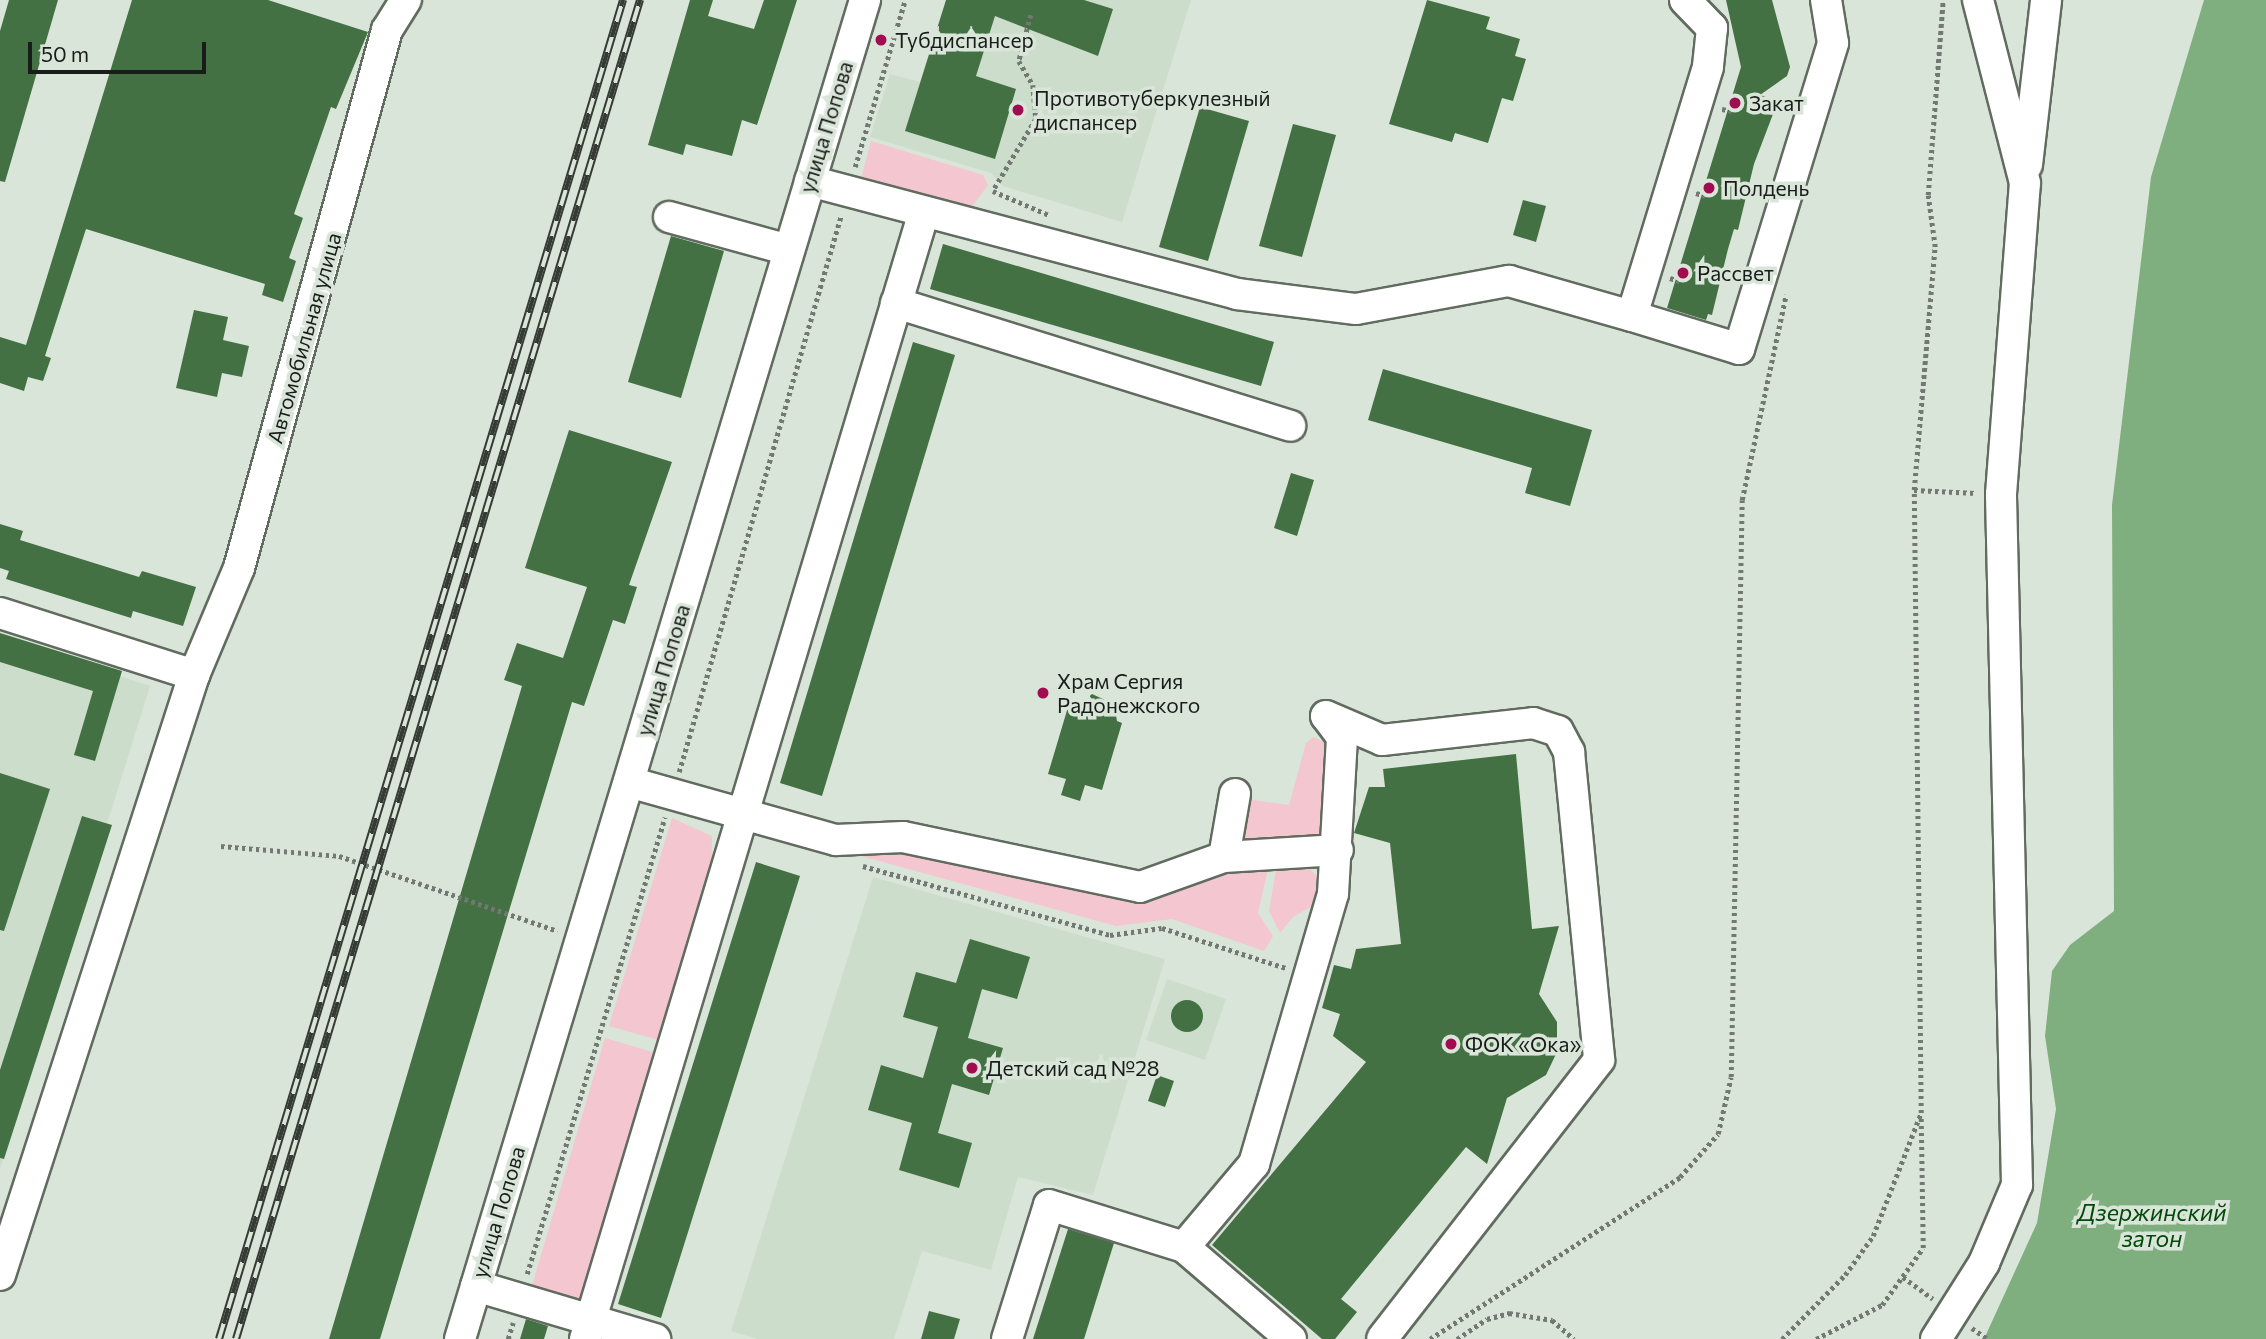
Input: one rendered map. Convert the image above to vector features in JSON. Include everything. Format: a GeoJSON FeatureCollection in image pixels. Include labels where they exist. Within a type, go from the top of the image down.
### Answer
{"type":"FeatureCollection","features":[{"type":"Feature","properties":{"kind":"street","name":"Автомобильная улица"},"geometry":{"type":"LineString","coordinates":[[0,1275],[194,675],[239,568],[387,30],[406,0]]}},
{"type":"Feature","properties":{"kind":"street","name":"улица Попова"},"geometry":{"type":"LineString","coordinates":[[460,1339],[864,0]]}},
{"type":"Feature","properties":{"kind":"street"},"geometry":{"type":"LineString","coordinates":[[1632,316],[1708,67],[1712,28],[1685,0]]}},
{"type":"Feature","properties":{"kind":"street"},"geometry":{"type":"LineString","coordinates":[[810,181],[1237,294],[1356,310],[1509,281],[1739,349],[1833,43],[1826,0]]}},
{"type":"Feature","properties":{"kind":"street"},"geometry":{"type":"LineString","coordinates":[[1978,0],[2025,183]]}},
{"type":"Feature","properties":{"kind":"street"},"geometry":{"type":"LineString","coordinates":[[1936,1339],[1962,1321],[2017,1185],[2001,494],[2025,183],[2046,0]]}},
{"type":"Feature","properties":{"kind":"street"},"geometry":{"type":"LineString","coordinates":[[588,1329],[924,212]]}},
{"type":"Feature","properties":{"kind":"street"},"geometry":{"type":"LineString","coordinates":[[669,217],[789,250]]}},
{"type":"Feature","properties":{"kind":"street"},"geometry":{"type":"LineString","coordinates":[[896,303],[1290,426]]}},
{"type":"Feature","properties":{"kind":"street"},"geometry":{"type":"LineString","coordinates":[[0,613],[194,675]]}},
{"type":"Feature","properties":{"kind":"street"},"geometry":{"type":"LineString","coordinates":[[1184,1247],[1254,1164],[1333,894],[1338,850],[1342,737],[1326,716],[1382,740],[1533,723],[1558,731],[1569,752],[1599,1060],[1382,1339]]}},
{"type":"Feature","properties":{"kind":"street"},"geometry":{"type":"LineString","coordinates":[[629,782],[743,811],[836,840],[902,837],[1140,887],[1224,857],[1338,850]]}},
{"type":"Feature","properties":{"kind":"street"},"geometry":{"type":"LineString","coordinates":[[1224,857],[1235,794]]}},
{"type":"Feature","properties":{"kind":"street"},"geometry":{"type":"LineString","coordinates":[[1007,1339],[1049,1205],[1184,1247],[1291,1339]]}},
{"type":"Feature","properties":{"kind":"street"},"geometry":{"type":"LineString","coordinates":[[476,1286],[520,1299],[588,1329],[654,1339]]}},
{"type":"Feature","properties":{"kind":"path"},"geometry":{"type":"LineString","coordinates":[[508,1339],[905,0]]}},
{"type":"Feature","properties":{"kind":"path"},"geometry":{"type":"LineString","coordinates":[[1816,1339],[1882,1305],[1923,1248],[1913,490],[1935,247],[1928,195],[1943,0]]}},
{"type":"Feature","properties":{"kind":"path"},"geometry":{"type":"LineString","coordinates":[[1031,15],[1019,61],[1033,85],[1036,119],[993,191],[1057,218]]}},
{"type":"Feature","properties":{"kind":"path"},"geometry":{"type":"LineString","coordinates":[[1430,1339],[1680,1177],[1718,1134],[1731,1077],[1742,500],[1788,284]]}},
{"type":"Feature","properties":{"kind":"path"},"geometry":{"type":"LineString","coordinates":[[1913,490],[2001,494]]}},
{"type":"Feature","properties":{"kind":"path"},"geometry":{"type":"LineString","coordinates":[[222,846],[339,856],[581,939]]}},
{"type":"Feature","properties":{"kind":"path"},"geometry":{"type":"LineString","coordinates":[[852,863],[1110,935],[1162,928],[1309,976]]}},
{"type":"Feature","properties":{"kind":"path"},"geometry":{"type":"LineString","coordinates":[[1782,1339],[1845,1275],[1873,1236],[1921,1113]]}},
{"type":"Feature","properties":{"kind":"path"},"geometry":{"type":"LineString","coordinates":[[1903,1277],[1989,1339]]}},
{"type":"Feature","properties":{"kind":"path"},"geometry":{"type":"LineString","coordinates":[[1457,1339],[1487,1319],[1508,1313],[1552,1320],[1574,1339]]}},
{"type":"Feature","properties":{"kind":"shaded area","name":"Противотуберкулезный диспансер"},"geometry":{"type":"Polygon","coordinates":[[[946,0],[1191,0],[1122,222],[1003,186],[991,173],[870,137],[890,74],[920,82],[946,0]]]}},
{"type":"Feature","properties":{"kind":"shaded area"},"geometry":{"type":"Polygon","coordinates":[[[871,141],[983,175],[988,185],[967,213],[860,182],[871,141]]]}},
{"type":"Feature","properties":{"kind":"shaded area"},"geometry":{"type":"Polygon","coordinates":[[[0,636],[150,686],[0,1169],[0,636]]]}},
{"type":"Feature","properties":{"kind":"shaded area"},"geometry":{"type":"Polygon","coordinates":[[[1313,737],[1326,743],[1321,835],[1313,841],[1249,845],[1242,837],[1246,799],[1289,805],[1306,743],[1313,737]]]}},
{"type":"Feature","properties":{"kind":"shaded area"},"geometry":{"type":"Polygon","coordinates":[[[672,818],[712,836],[711,884],[662,1041],[609,1026],[672,818]]]}},
{"type":"Feature","properties":{"kind":"shaded area"},"geometry":{"type":"Polygon","coordinates":[[[873,845],[1119,898],[1187,875],[1268,869],[1258,913],[1273,936],[1264,951],[1172,919],[1116,926],[861,856],[864,847],[873,845]]]}},
{"type":"Feature","properties":{"kind":"shaded area"},"geometry":{"type":"Polygon","coordinates":[[[1305,865],[1322,880],[1321,901],[1293,917],[1280,933],[1269,911],[1276,870],[1305,865]]]}},
{"type":"Feature","properties":{"kind":"shaded area","name":"Детский сад №28"},"geometry":{"type":"Polygon","coordinates":[[[873,877],[1165,959],[1093,1195],[1018,1177],[991,1270],[922,1251],[894,1339],[758,1339],[731,1331],[873,877]]]}},
{"type":"Feature","properties":{"kind":"shaded area"},"geometry":{"type":"Polygon","coordinates":[[[1167,979],[1226,999],[1205,1060],[1146,1040],[1167,979]]]}},
{"type":"Feature","properties":{"kind":"shaded area"},"geometry":{"type":"Polygon","coordinates":[[[605,1038],[659,1054],[585,1305],[531,1289],[605,1038]]]}},
{"type":"Feature","properties":{"kind":"water","name":"Дзержинский затон"},"geometry":{"type":"Polygon","coordinates":[[[2204,0],[2266,0],[2266,1339],[1984,1339],[2037,1223],[2056,1109],[2045,1036],[2052,971],[2070,945],[2114,911],[2112,505],[2151,177],[2204,0]]]}},
{"type":"Feature","properties":{"kind":"building"},"geometry":{"type":"Polygon","coordinates":[[[9,0],[58,0],[5,182],[0,181],[0,31],[9,0]]]}},
{"type":"Feature","properties":{"kind":"building"},"geometry":{"type":"Polygon","coordinates":[[[132,0],[268,0],[368,32],[336,109],[331,107],[294,214],[303,218],[289,258],[296,261],[283,302],[262,295],[265,284],[86,229],[45,356],[51,358],[43,381],[28,377],[24,391],[0,383],[0,337],[26,345],[132,0]]]}},
{"type":"Feature","properties":{"kind":"building"},"geometry":{"type":"Polygon","coordinates":[[[690,0],[713,0],[708,16],[754,29],[764,0],[797,0],[757,125],[742,120],[732,156],[686,144],[683,155],[648,145],[690,0]]]}},
{"type":"Feature","properties":{"kind":"building"},"geometry":{"type":"Polygon","coordinates":[[[946,0],[1084,0],[1113,9],[1098,56],[995,16],[976,76],[1016,89],[995,159],[905,131],[946,0]]]}},
{"type":"Feature","properties":{"kind":"building"},"geometry":{"type":"Polygon","coordinates":[[[1427,0],[1490,17],[1486,29],[1520,39],[1515,56],[1526,59],[1513,101],[1502,98],[1488,143],[1455,133],[1452,142],[1389,124],[1427,0]]]}},
{"type":"Feature","properties":{"kind":"building"},"geometry":{"type":"Polygon","coordinates":[[[1726,0],[1772,0],[1790,67],[1787,76],[1760,95],[1778,101],[1754,164],[1738,230],[1734,229],[1728,249],[1712,315],[1708,314],[1706,320],[1667,308],[1741,67],[1726,0]]]}},
{"type":"Feature","properties":{"kind":"building"},"geometry":{"type":"Polygon","coordinates":[[[1200,107],[1249,121],[1208,261],[1159,247],[1200,107]]]}},
{"type":"Feature","properties":{"kind":"building"},"geometry":{"type":"Polygon","coordinates":[[[1293,124],[1336,135],[1302,257],[1259,246],[1293,124]]]}},
{"type":"Feature","properties":{"kind":"building"},"geometry":{"type":"Polygon","coordinates":[[[1523,200],[1546,206],[1536,242],[1513,235],[1523,200]]]}},
{"type":"Feature","properties":{"kind":"building"},"geometry":{"type":"Polygon","coordinates":[[[671,236],[724,251],[681,398],[628,382],[671,236]]]}},
{"type":"Feature","properties":{"kind":"building"},"geometry":{"type":"Polygon","coordinates":[[[943,244],[1274,342],[1261,386],[930,289],[943,244]]]}},
{"type":"Feature","properties":{"kind":"building"},"geometry":{"type":"Polygon","coordinates":[[[194,310],[228,317],[223,340],[249,346],[242,377],[222,373],[217,397],[176,388],[194,310]]]}},
{"type":"Feature","properties":{"kind":"building"},"geometry":{"type":"Polygon","coordinates":[[[913,342],[955,355],[822,796],[780,783],[913,342]]]}},
{"type":"Feature","properties":{"kind":"building"},"geometry":{"type":"Polygon","coordinates":[[[1383,369],[1592,430],[1570,506],[1525,493],[1532,468],[1368,420],[1383,369]]]}},
{"type":"Feature","properties":{"kind":"building"},"geometry":{"type":"Polygon","coordinates":[[[569,430],[672,462],[629,585],[637,587],[625,624],[613,620],[584,706],[572,702],[380,1339],[329,1339],[522,686],[504,680],[517,643],[563,658],[587,587],[525,568],[569,430]]]}},
{"type":"Feature","properties":{"kind":"building"},"geometry":{"type":"Polygon","coordinates":[[[1291,473],[1314,480],[1297,536],[1274,528],[1291,473]]]}},
{"type":"Feature","properties":{"kind":"building"},"geometry":{"type":"Polygon","coordinates":[[[0,524],[23,531],[20,540],[139,577],[142,571],[196,587],[183,626],[133,611],[131,618],[6,579],[9,571],[0,568],[0,524]]]}},
{"type":"Feature","properties":{"kind":"building"},"geometry":{"type":"Polygon","coordinates":[[[0,633],[122,671],[95,761],[74,755],[93,691],[0,662],[0,633]]]}},
{"type":"Feature","properties":{"kind":"building","name":"Храм Сергия Радонежского"},"geometry":{"type":"Polygon","coordinates":[[[1092,694],[1114,704],[1117,721],[1122,723],[1102,790],[1085,785],[1080,801],[1061,795],[1066,779],[1048,774],[1068,707],[1075,709],[1092,694]]]}},
{"type":"Feature","properties":{"kind":"building","name":"ФОК «Ока»"},"geometry":{"type":"Polygon","coordinates":[[[1516,754],[1532,929],[1559,926],[1539,994],[1557,1022],[1557,1052],[1546,1075],[1507,1098],[1487,1164],[1466,1147],[1341,1299],[1357,1312],[1335,1339],[1322,1339],[1212,1245],[1366,1062],[1333,1036],[1340,1014],[1322,1008],[1334,965],[1351,969],[1356,949],[1401,944],[1390,843],[1354,833],[1369,787],[1385,787],[1383,769],[1516,754]]]}},
{"type":"Feature","properties":{"kind":"building"},"geometry":{"type":"Polygon","coordinates":[[[0,773],[50,789],[4,931],[0,930],[0,773]]]}},
{"type":"Feature","properties":{"kind":"building"},"geometry":{"type":"Polygon","coordinates":[[[82,816],[112,825],[4,1159],[0,1158],[0,1070],[82,816]]]}},
{"type":"Feature","properties":{"kind":"building"},"geometry":{"type":"Polygon","coordinates":[[[756,862],[800,876],[661,1318],[618,1304],[756,862]]]}},
{"type":"Feature","properties":{"kind":"building"},"geometry":{"type":"Polygon","coordinates":[[[970,939],[1030,957],[1017,999],[982,989],[968,1038],[1003,1048],[989,1095],[952,1084],[938,1133],[972,1143],[959,1188],[899,1170],[912,1123],[868,1110],[881,1065],[923,1078],[938,1027],[903,1017],[916,972],[956,983],[970,939]]]}},
{"type":"Feature","properties":{"kind":"building"},"geometry":{"type":"Polygon","coordinates":[[[1187,1000],[1199,1004],[1203,1016],[1199,1028],[1187,1032],[1175,1028],[1171,1016],[1175,1004],[1187,1000]]]}},
{"type":"Feature","properties":{"kind":"building"},"geometry":{"type":"Polygon","coordinates":[[[1157,1075],[1174,1081],[1165,1107],[1148,1101],[1157,1075]]]}},
{"type":"Feature","properties":{"kind":"building"},"geometry":{"type":"Polygon","coordinates":[[[1068,1229],[1114,1243],[1084,1339],[1033,1339],[1068,1229]]]}},
{"type":"Feature","properties":{"kind":"building"},"geometry":{"type":"Polygon","coordinates":[[[929,1311],[960,1319],[954,1339],[921,1339],[929,1311]]]}},
{"type":"Feature","properties":{"kind":"building"},"geometry":{"type":"Polygon","coordinates":[[[526,1319],[548,1326],[544,1339],[520,1339],[526,1319]]]}},
{"type":"Feature","properties":{"kind":"railway"},"geometry":{"type":"LineString","coordinates":[[219,1339],[623,0]]}},
{"type":"Feature","properties":{"kind":"railway"},"geometry":{"type":"LineString","coordinates":[[236,1339],[640,0]]}},
{"type":"Feature","properties":{"kind":"place","name":"Тубдиспансер"},"geometry":{"type":"Point","coordinates":[881,40]}},
{"type":"Feature","properties":{"kind":"place","name":"Закат"},"geometry":{"type":"Point","coordinates":[1735,103]}},
{"type":"Feature","properties":{"kind":"place","name":"Противотуберкулезный диспансер"},"geometry":{"type":"Point","coordinates":[1018,110]}},
{"type":"Feature","properties":{"kind":"place","name":"Полдень"},"geometry":{"type":"Point","coordinates":[1709,188]}},
{"type":"Feature","properties":{"kind":"place","name":"Рассвет"},"geometry":{"type":"Point","coordinates":[1683,273]}},
{"type":"Feature","properties":{"kind":"place","name":"Храм Сергия Радонежского"},"geometry":{"type":"Point","coordinates":[1043,693]}},
{"type":"Feature","properties":{"kind":"place","name":"ФОК «Ока»"},"geometry":{"type":"Point","coordinates":[1451,1044]}},
{"type":"Feature","properties":{"kind":"place","name":"Детский сад №28"},"geometry":{"type":"Point","coordinates":[972,1068]}}]}
